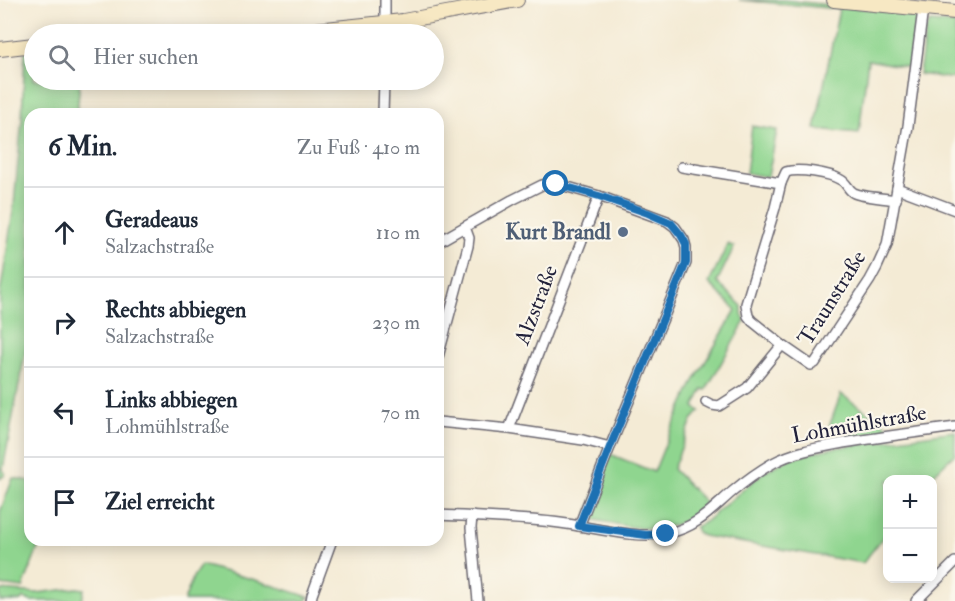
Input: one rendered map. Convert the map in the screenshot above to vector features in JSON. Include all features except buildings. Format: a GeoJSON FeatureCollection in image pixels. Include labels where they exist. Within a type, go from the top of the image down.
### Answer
{"type":"FeatureCollection","features":[{"type":"Feature","properties":{"kind":"street"},"geometry":{"type":"LineString","coordinates":[[385,0],[385,24]]}},
{"type":"Feature","properties":{"kind":"street"},"geometry":{"type":"LineString","coordinates":[[408,24],[517,0]]}},
{"type":"Feature","properties":{"kind":"street"},"geometry":{"type":"LineString","coordinates":[[834,0],[955,12]]}},
{"type":"Feature","properties":{"kind":"street","name":"Traunstraße"},"geometry":{"type":"LineString","coordinates":[[706,402],[718,406],[747,387],[782,345],[808,364],[815,363],[877,267],[886,245],[896,200],[923,9]]}},
{"type":"Feature","properties":{"kind":"street"},"geometry":{"type":"LineString","coordinates":[[0,49],[24,46]]}},
{"type":"Feature","properties":{"kind":"street"},"geometry":{"type":"LineString","coordinates":[[383,108],[384,90]]}},
{"type":"Feature","properties":{"kind":"street"},"geometry":{"type":"LineString","coordinates":[[682,167],[781,183]]}},
{"type":"Feature","properties":{"kind":"street"},"geometry":{"type":"LineString","coordinates":[[782,345],[752,321],[748,316],[746,304],[786,172],[801,170],[839,178],[858,194],[896,200]]}},
{"type":"Feature","properties":{"kind":"street"},"geometry":{"type":"LineString","coordinates":[[444,239],[512,200],[546,184],[556,184],[599,196],[667,221],[679,231],[684,240],[686,263],[579,526]]}},
{"type":"Feature","properties":{"kind":"street"},"geometry":{"type":"LineString","coordinates":[[897,189],[955,210]]}},
{"type":"Feature","properties":{"kind":"street","name":"Alzstraße"},"geometry":{"type":"LineString","coordinates":[[509,429],[599,196]]}},
{"type":"Feature","properties":{"kind":"street"},"geometry":{"type":"LineString","coordinates":[[444,335],[468,246],[468,234],[465,227]]}},
{"type":"Feature","properties":{"kind":"street"},"geometry":{"type":"LineString","coordinates":[[444,423],[509,429],[610,447]]}},
{"type":"Feature","properties":{"kind":"street","name":"Lohmühlstraße"},"geometry":{"type":"LineString","coordinates":[[444,515],[560,523],[658,535],[678,531],[698,522],[761,470],[796,453],[854,441],[955,427]]}},
{"type":"Feature","properties":{"kind":"street"},"geometry":{"type":"LineString","coordinates":[[472,516],[471,528],[478,601]]}},
{"type":"Feature","properties":{"kind":"street"},"geometry":{"type":"LineString","coordinates":[[311,601],[330,546]]}},
{"type":"Feature","properties":{"kind":"street"},"geometry":{"type":"LineString","coordinates":[[916,601],[955,562]]}},
{"type":"Feature","properties":{"kind":"green space"},"geometry":{"type":"Polygon","coordinates":[[[739,0],[784,0],[915,14],[918,19],[912,68],[868,60],[859,133],[815,129],[839,9],[739,0]]]}},
{"type":"Feature","properties":{"kind":"green space"},"geometry":{"type":"Polygon","coordinates":[[[930,22],[955,24],[955,79],[919,74],[926,28],[930,22]]]}},
{"type":"Feature","properties":{"kind":"green space"},"geometry":{"type":"Polygon","coordinates":[[[24,74],[24,90],[79,90],[78,108],[24,108],[24,359],[3,469],[5,475],[0,479],[0,295],[14,205],[24,74]]]}},
{"type":"Feature","properties":{"kind":"green space"},"geometry":{"type":"Polygon","coordinates":[[[752,126],[777,130],[768,177],[746,173],[752,126]]]}},
{"type":"Feature","properties":{"kind":"green space"},"geometry":{"type":"Polygon","coordinates":[[[728,244],[734,247],[717,282],[742,306],[745,321],[694,407],[700,411],[692,420],[673,469],[708,505],[684,521],[658,528],[635,527],[590,519],[588,512],[610,454],[654,472],[694,381],[736,310],[709,283],[728,244]]]}},
{"type":"Feature","properties":{"kind":"green space"},"geometry":{"type":"Polygon","coordinates":[[[841,394],[896,432],[826,443],[825,438],[841,394]]]}},
{"type":"Feature","properties":{"kind":"green space"},"geometry":{"type":"Polygon","coordinates":[[[955,431],[955,454],[933,475],[883,475],[883,537],[863,563],[703,536],[697,532],[695,527],[705,522],[765,471],[791,458],[827,449],[955,431]]]}},
{"type":"Feature","properties":{"kind":"green space"},"geometry":{"type":"Polygon","coordinates":[[[13,478],[24,480],[24,546],[39,546],[23,588],[0,585],[0,512],[13,478]]]}},
{"type":"Feature","properties":{"kind":"green space"},"geometry":{"type":"Polygon","coordinates":[[[201,565],[309,597],[305,601],[184,601],[193,577],[201,565]]]}},
{"type":"Feature","properties":{"kind":"green space"},"geometry":{"type":"Polygon","coordinates":[[[84,589],[82,601],[31,601],[23,598],[21,601],[0,601],[0,590],[37,593],[84,589]]]}},
{"type":"Feature","properties":{"kind":"place","name":"Kurt Brandl"},"geometry":{"type":"Point","coordinates":[623,232]}},
{"type":"Feature","properties":{"kind":"route"},"geometry":{"type":"LineString","coordinates":[[556,184],[599,196],[667,221],[679,231],[686,244],[686,263],[579,526],[646,535],[666,534]]}}]}
